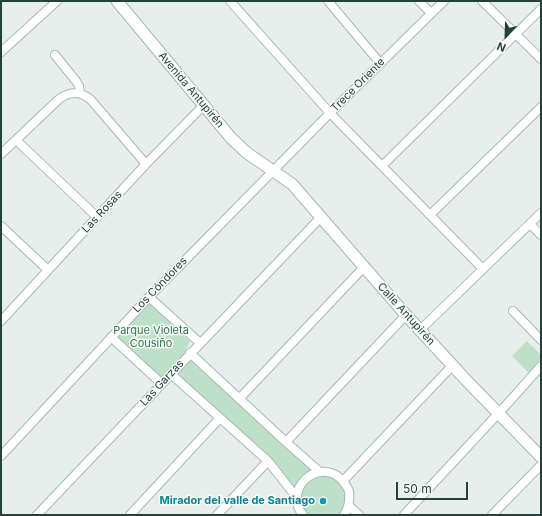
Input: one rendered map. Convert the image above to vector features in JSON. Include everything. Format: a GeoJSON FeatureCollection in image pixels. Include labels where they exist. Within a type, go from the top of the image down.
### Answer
{"type":"FeatureCollection","features":[{"type":"Feature","properties":{"kind":"street"},"geometry":{"type":"LineString","coordinates":[[1,52],[57,1]]}},
{"type":"Feature","properties":{"kind":"street","name":"Avenida Antupirén"},"geometry":{"type":"LineString","coordinates":[[117,1],[239,145],[273,170]]}},
{"type":"Feature","properties":{"kind":"street"},"geometry":{"type":"LineString","coordinates":[[230,1],[330,113],[483,269]]}},
{"type":"Feature","properties":{"kind":"street"},"geometry":{"type":"LineString","coordinates":[[328,1],[380,63]]}},
{"type":"Feature","properties":{"kind":"street"},"geometry":{"type":"LineString","coordinates":[[419,1],[431,13]]}},
{"type":"Feature","properties":{"kind":"street","name":"Trece Oriente"},"geometry":{"type":"LineString","coordinates":[[273,170],[444,1]]}},
{"type":"Feature","properties":{"kind":"street"},"geometry":{"type":"LineString","coordinates":[[482,1],[541,59]]}},
{"type":"Feature","properties":{"kind":"street"},"geometry":{"type":"LineString","coordinates":[[382,166],[541,9]]}},
{"type":"Feature","properties":{"kind":"street"},"geometry":{"type":"LineString","coordinates":[[55,55],[79,86],[80,93]]}},
{"type":"Feature","properties":{"kind":"street"},"geometry":{"type":"LineString","coordinates":[[1,154],[58,100],[68,94],[80,93],[91,100],[146,164]]}},
{"type":"Feature","properties":{"kind":"street","name":"Las Rosas"},"geometry":{"type":"LineString","coordinates":[[1,321],[146,164],[204,105]]}},
{"type":"Feature","properties":{"kind":"street"},"geometry":{"type":"LineString","coordinates":[[430,215],[541,107]]}},
{"type":"Feature","properties":{"kind":"street"},"geometry":{"type":"LineString","coordinates":[[16,140],[97,217]]}},
{"type":"Feature","properties":{"kind":"street","name":"Calle Antupirén"},"geometry":{"type":"LineString","coordinates":[[273,170],[292,184],[452,366],[541,457]]}},
{"type":"Feature","properties":{"kind":"street","name":"Los Cóndores"},"geometry":{"type":"LineString","coordinates":[[1,456],[148,297],[273,170]]}},
{"type":"Feature","properties":{"kind":"street"},"geometry":{"type":"LineString","coordinates":[[420,330],[541,214]]}},
{"type":"Feature","properties":{"kind":"street","name":"Las Garzas"},"geometry":{"type":"LineString","coordinates":[[37,515],[320,217]]}},
{"type":"Feature","properties":{"kind":"street"},"geometry":{"type":"LineString","coordinates":[[530,224],[541,235]]}},
{"type":"Feature","properties":{"kind":"street"},"geometry":{"type":"LineString","coordinates":[[1,226],[48,270]]}},
{"type":"Feature","properties":{"kind":"street"},"geometry":{"type":"LineString","coordinates":[[239,399],[364,267]]}},
{"type":"Feature","properties":{"kind":"street"},"geometry":{"type":"LineString","coordinates":[[148,297],[200,343]]}},
{"type":"Feature","properties":{"kind":"street"},"geometry":{"type":"LineString","coordinates":[[513,311],[541,340]]}},
{"type":"Feature","properties":{"kind":"street"},"geometry":{"type":"LineString","coordinates":[[286,442],[406,315]]}},
{"type":"Feature","properties":{"kind":"street"},"geometry":{"type":"LineString","coordinates":[[110,337],[162,384]]}},
{"type":"Feature","properties":{"kind":"street"},"geometry":{"type":"LineString","coordinates":[[190,353],[320,472]]}},
{"type":"Feature","properties":{"kind":"street"},"geometry":{"type":"LineString","coordinates":[[343,481],[452,366]]}},
{"type":"Feature","properties":{"kind":"street"},"geometry":{"type":"LineString","coordinates":[[404,515],[541,366]]}},
{"type":"Feature","properties":{"kind":"street"},"geometry":{"type":"LineString","coordinates":[[171,374],[268,462],[297,498]]}},
{"type":"Feature","properties":{"kind":"street"},"geometry":{"type":"LineString","coordinates":[[130,515],[220,418]]}},
{"type":"Feature","properties":{"kind":"street"},"geometry":{"type":"LineString","coordinates":[[217,515],[268,462]]}},
{"type":"Feature","properties":{"kind":"street"},"geometry":{"type":"LineString","coordinates":[[492,515],[541,465]]}},
{"type":"Feature","properties":{"kind":"street"},"geometry":{"type":"LineString","coordinates":[[303,515],[298,506],[298,490],[306,478],[320,472],[328,472],[336,475],[348,488],[350,497],[349,506],[344,515]]}},
{"type":"Feature","properties":{"kind":"street"},"geometry":{"type":"LineString","coordinates":[[349,506],[359,515]]}},
{"type":"Feature","properties":{"kind":"green space","name":"Parque Violeta Cousiño"},"geometry":{"type":"Polygon","coordinates":[[[148,300],[190,342],[185,351],[320,476],[328,475],[341,483],[357,515],[307,515],[304,511],[300,498],[170,370],[161,378],[114,338],[148,300]]]}},
{"type":"Feature","properties":{"kind":"green space"},"geometry":{"type":"Polygon","coordinates":[[[527,341],[541,355],[541,362],[530,374],[512,356],[527,341]]]}},
{"type":"Feature","properties":{"kind":"place","name":"Mirador del valle de Santiago"},"geometry":{"type":"Point","coordinates":[323,501]}}]}
